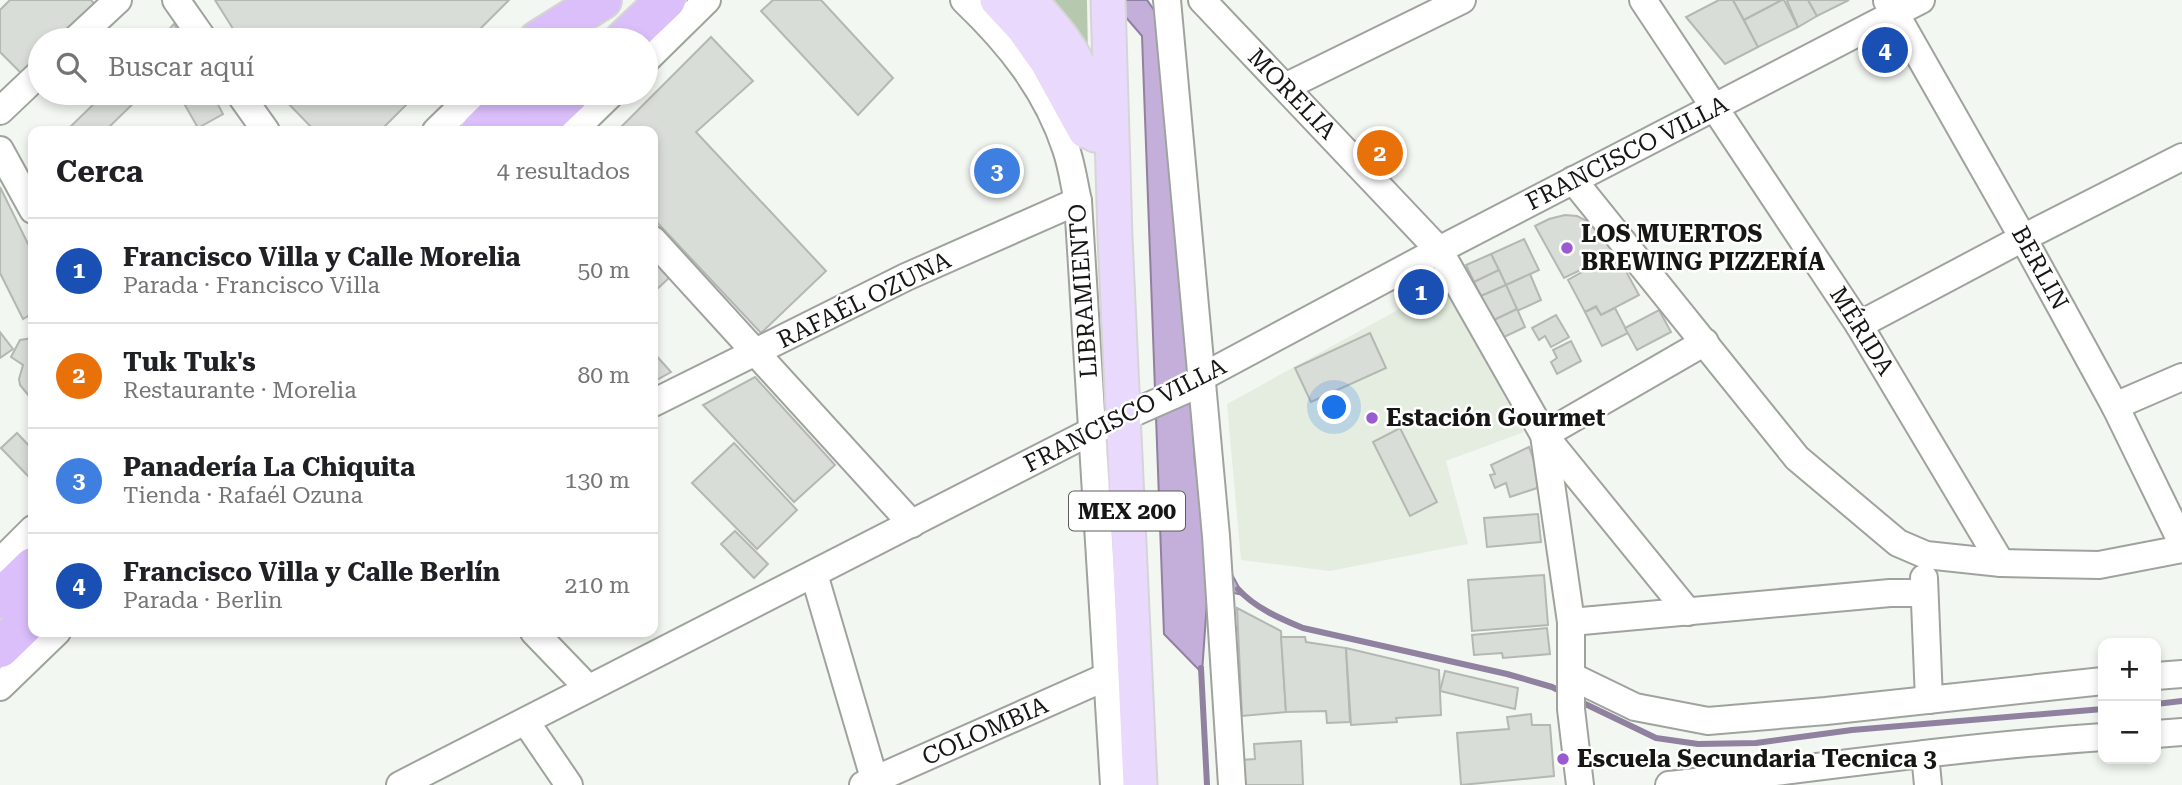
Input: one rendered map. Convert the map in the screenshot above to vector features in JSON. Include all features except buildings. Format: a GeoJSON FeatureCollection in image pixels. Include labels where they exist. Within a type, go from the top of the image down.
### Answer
{"type":"FeatureCollection","features":[{"type":"Feature","properties":{"kind":"highway"},"geometry":{"type":"LineString","coordinates":[[557,28],[602,0]]}},
{"type":"Feature","properties":{"kind":"highway"},"geometry":{"type":"LineString","coordinates":[[586,28],[615,0]]}},
{"type":"Feature","properties":{"kind":"highway"},"geometry":{"type":"LineString","coordinates":[[647,28],[670,16]]}},
{"type":"Feature","properties":{"kind":"highway"},"geometry":{"type":"LineString","coordinates":[[486,126],[508,105]]}},
{"type":"Feature","properties":{"kind":"highway"},"geometry":{"type":"LineString","coordinates":[[535,126],[557,105]]}},
{"type":"Feature","properties":{"kind":"highway"},"geometry":{"type":"LineString","coordinates":[[0,599],[28,571]]}},
{"type":"Feature","properties":{"kind":"main road"},"geometry":{"type":"LineString","coordinates":[[997,0],[1023,28],[1047,61],[1100,158]]}},
{"type":"Feature","properties":{"kind":"main road","name":"MEX 200"},"geometry":{"type":"LineString","coordinates":[[1030,0],[1071,51],[1083,75],[1115,237]]}},
{"type":"Feature","properties":{"kind":"main road","name":"MEX 200"},"geometry":{"type":"LineString","coordinates":[[1108,6],[1115,237],[1134,412],[1140,785]]}},
{"type":"Feature","properties":{"kind":"street"},"geometry":{"type":"LineString","coordinates":[[88,28],[118,0]]}},
{"type":"Feature","properties":{"kind":"street"},"geometry":{"type":"LineString","coordinates":[[176,0],[196,28]]}},
{"type":"Feature","properties":{"kind":"street"},"geometry":{"type":"LineString","coordinates":[[541,28],[570,0]]}},
{"type":"Feature","properties":{"kind":"street"},"geometry":{"type":"LineString","coordinates":[[658,38],[670,16],[707,0]]}},
{"type":"Feature","properties":{"kind":"street"},"geometry":{"type":"LineString","coordinates":[[670,16],[720,0]]}},
{"type":"Feature","properties":{"kind":"street","name":"LIBRAMIENTO"},"geometry":{"type":"LineString","coordinates":[[964,0],[1015,54],[1052,110],[1067,150],[1078,201],[1114,785]]}},
{"type":"Feature","properties":{"kind":"street"},"geometry":{"type":"LineString","coordinates":[[1167,0],[1197,382],[1216,536],[1232,785]]}},
{"type":"Feature","properties":{"kind":"street","name":"MORELIA"},"geometry":{"type":"LineString","coordinates":[[1202,0],[1439,250],[1544,435]]}},
{"type":"Feature","properties":{"kind":"street"},"geometry":{"type":"LineString","coordinates":[[1285,87],[1462,0]]}},
{"type":"Feature","properties":{"kind":"street","name":"MÉRIDA"},"geometry":{"type":"LineString","coordinates":[[1643,0],[1859,325],[2001,563]]}},
{"type":"Feature","properties":{"kind":"street","name":"FRANCISCO VILLA"},"geometry":{"type":"LineString","coordinates":[[400,785],[1092,431],[1197,382],[1439,250],[1716,107],[1891,6],[1921,0]]}},
{"type":"Feature","properties":{"kind":"street","name":"BERLIN"},"geometry":{"type":"LineString","coordinates":[[1891,6],[2115,406],[2182,543]]}},
{"type":"Feature","properties":{"kind":"street"},"geometry":{"type":"LineString","coordinates":[[0,111],[28,84]]}},
{"type":"Feature","properties":{"kind":"street"},"geometry":{"type":"LineString","coordinates":[[248,105],[262,126]]}},
{"type":"Feature","properties":{"kind":"street"},"geometry":{"type":"LineString","coordinates":[[441,126],[463,105]]}},
{"type":"Feature","properties":{"kind":"street"},"geometry":{"type":"LineString","coordinates":[[578,126],[600,105]]}},
{"type":"Feature","properties":{"kind":"street"},"geometry":{"type":"LineString","coordinates":[[0,150],[28,201]]}},
{"type":"Feature","properties":{"kind":"street"},"geometry":{"type":"LineString","coordinates":[[1859,325],[2182,157]]}},
{"type":"Feature","properties":{"kind":"street"},"geometry":{"type":"LineString","coordinates":[[1573,180],[1797,458],[1898,542],[1926,555],[2001,563],[2099,565],[2182,549]]}},
{"type":"Feature","properties":{"kind":"street","name":"RAFAÉL OZUNA"},"geometry":{"type":"LineString","coordinates":[[658,401],[906,277],[1078,201]]}},
{"type":"Feature","properties":{"kind":"street"},"geometry":{"type":"LineString","coordinates":[[658,245],[912,524]]}},
{"type":"Feature","properties":{"kind":"street"},"geometry":{"type":"LineString","coordinates":[[1544,435],[1705,342]]}},
{"type":"Feature","properties":{"kind":"street"},"geometry":{"type":"LineString","coordinates":[[2115,406],[2182,377]]}},
{"type":"Feature","properties":{"kind":"street"},"geometry":{"type":"LineString","coordinates":[[1544,435],[1688,612]]}},
{"type":"Feature","properties":{"kind":"street"},"geometry":{"type":"LineString","coordinates":[[1544,435],[1572,622],[1571,691],[1580,785]]}},
{"type":"Feature","properties":{"kind":"street"},"geometry":{"type":"LineString","coordinates":[[0,562],[28,534]]}},
{"type":"Feature","properties":{"kind":"street"},"geometry":{"type":"LineString","coordinates":[[1926,555],[1923,593],[1929,700]]}},
{"type":"Feature","properties":{"kind":"street"},"geometry":{"type":"LineString","coordinates":[[814,574],[871,783]]}},
{"type":"Feature","properties":{"kind":"street"},"geometry":{"type":"LineString","coordinates":[[1572,622],[1890,593],[1923,593]]}},
{"type":"Feature","properties":{"kind":"street"},"geometry":{"type":"LineString","coordinates":[[0,687],[52,637]]}},
{"type":"Feature","properties":{"kind":"street"},"geometry":{"type":"LineString","coordinates":[[539,637],[588,688]]}},
{"type":"Feature","properties":{"kind":"street"},"geometry":{"type":"LineString","coordinates":[[2161,676],[2182,674]]}},
{"type":"Feature","properties":{"kind":"street","name":"COLOMBIA"},"geometry":{"type":"LineString","coordinates":[[871,783],[1106,677]]}},
{"type":"Feature","properties":{"kind":"street"},"geometry":{"type":"LineString","coordinates":[[1571,691],[1634,707],[1708,721],[2098,682]]}},
{"type":"Feature","properties":{"kind":"street"},"geometry":{"type":"LineString","coordinates":[[526,722],[569,785]]}},
{"type":"Feature","properties":{"kind":"street"},"geometry":{"type":"LineString","coordinates":[[2161,734],[2182,732]]}},
{"type":"Feature","properties":{"kind":"street"},"geometry":{"type":"LineString","coordinates":[[1669,785],[1925,754],[2098,737]]}},
{"type":"Feature","properties":{"kind":"street"},"geometry":{"type":"LineString","coordinates":[[1925,754],[1928,785]]}},
{"type":"Feature","properties":{"kind":"shaded area"},"geometry":{"type":"Polygon","coordinates":[[[1111,0],[1147,0],[1170,33],[1195,463],[1205,524],[1243,595],[1208,587],[1202,673],[1164,634],[1142,36],[1111,0]]]}},
{"type":"Feature","properties":{"kind":"shaded area","name":"Estación Gourmet"},"geometry":{"type":"Polygon","coordinates":[[[1443,285],[1524,432],[1446,461],[1468,544],[1330,571],[1241,560],[1227,404],[1443,285]]]}},
{"type":"Feature","properties":{"kind":"green space"},"geometry":{"type":"Polygon","coordinates":[[[1046,0],[1087,0],[1088,58],[1046,0]]]}},
{"type":"Feature","properties":{"kind":"waterway"},"geometry":{"type":"LineString","coordinates":[[1238,589],[1260,607],[1303,628],[1507,674],[1564,693]]}},
{"type":"Feature","properties":{"kind":"waterway"},"geometry":{"type":"LineString","coordinates":[[1201,668],[1207,785]]}},
{"type":"Feature","properties":{"kind":"waterway"},"geometry":{"type":"LineString","coordinates":[[1577,700],[1656,738],[1698,744],[1756,743],[1852,730],[2098,709]]}},
{"type":"Feature","properties":{"kind":"waterway"},"geometry":{"type":"LineString","coordinates":[[2161,703],[2182,701]]}},
{"type":"Feature","properties":{"kind":"place","name":"Francisco Villa y Calle Berlín"},"geometry":{"type":"Point","coordinates":[1885,50]}},
{"type":"Feature","properties":{"kind":"place","name":"Tuk Tuk's"},"geometry":{"type":"Point","coordinates":[1380,153]}},
{"type":"Feature","properties":{"kind":"place","name":"Panadería La Chiquita"},"geometry":{"type":"Point","coordinates":[997,171]}},
{"type":"Feature","properties":{"kind":"place","name":"LOS MUERTOS BREWING PIZZERÍA"},"geometry":{"type":"Point","coordinates":[1567,248]}},
{"type":"Feature","properties":{"kind":"place","name":"Francisco Villa y Calle Morelia"},"geometry":{"type":"Point","coordinates":[1421,292]}},
{"type":"Feature","properties":{"kind":"place","name":"Estación Gourmet"},"geometry":{"type":"Point","coordinates":[1372,418]}},
{"type":"Feature","properties":{"kind":"place","name":"Escuela Secundaria Tecnica 3"},"geometry":{"type":"Point","coordinates":[1563,759]}}]}
